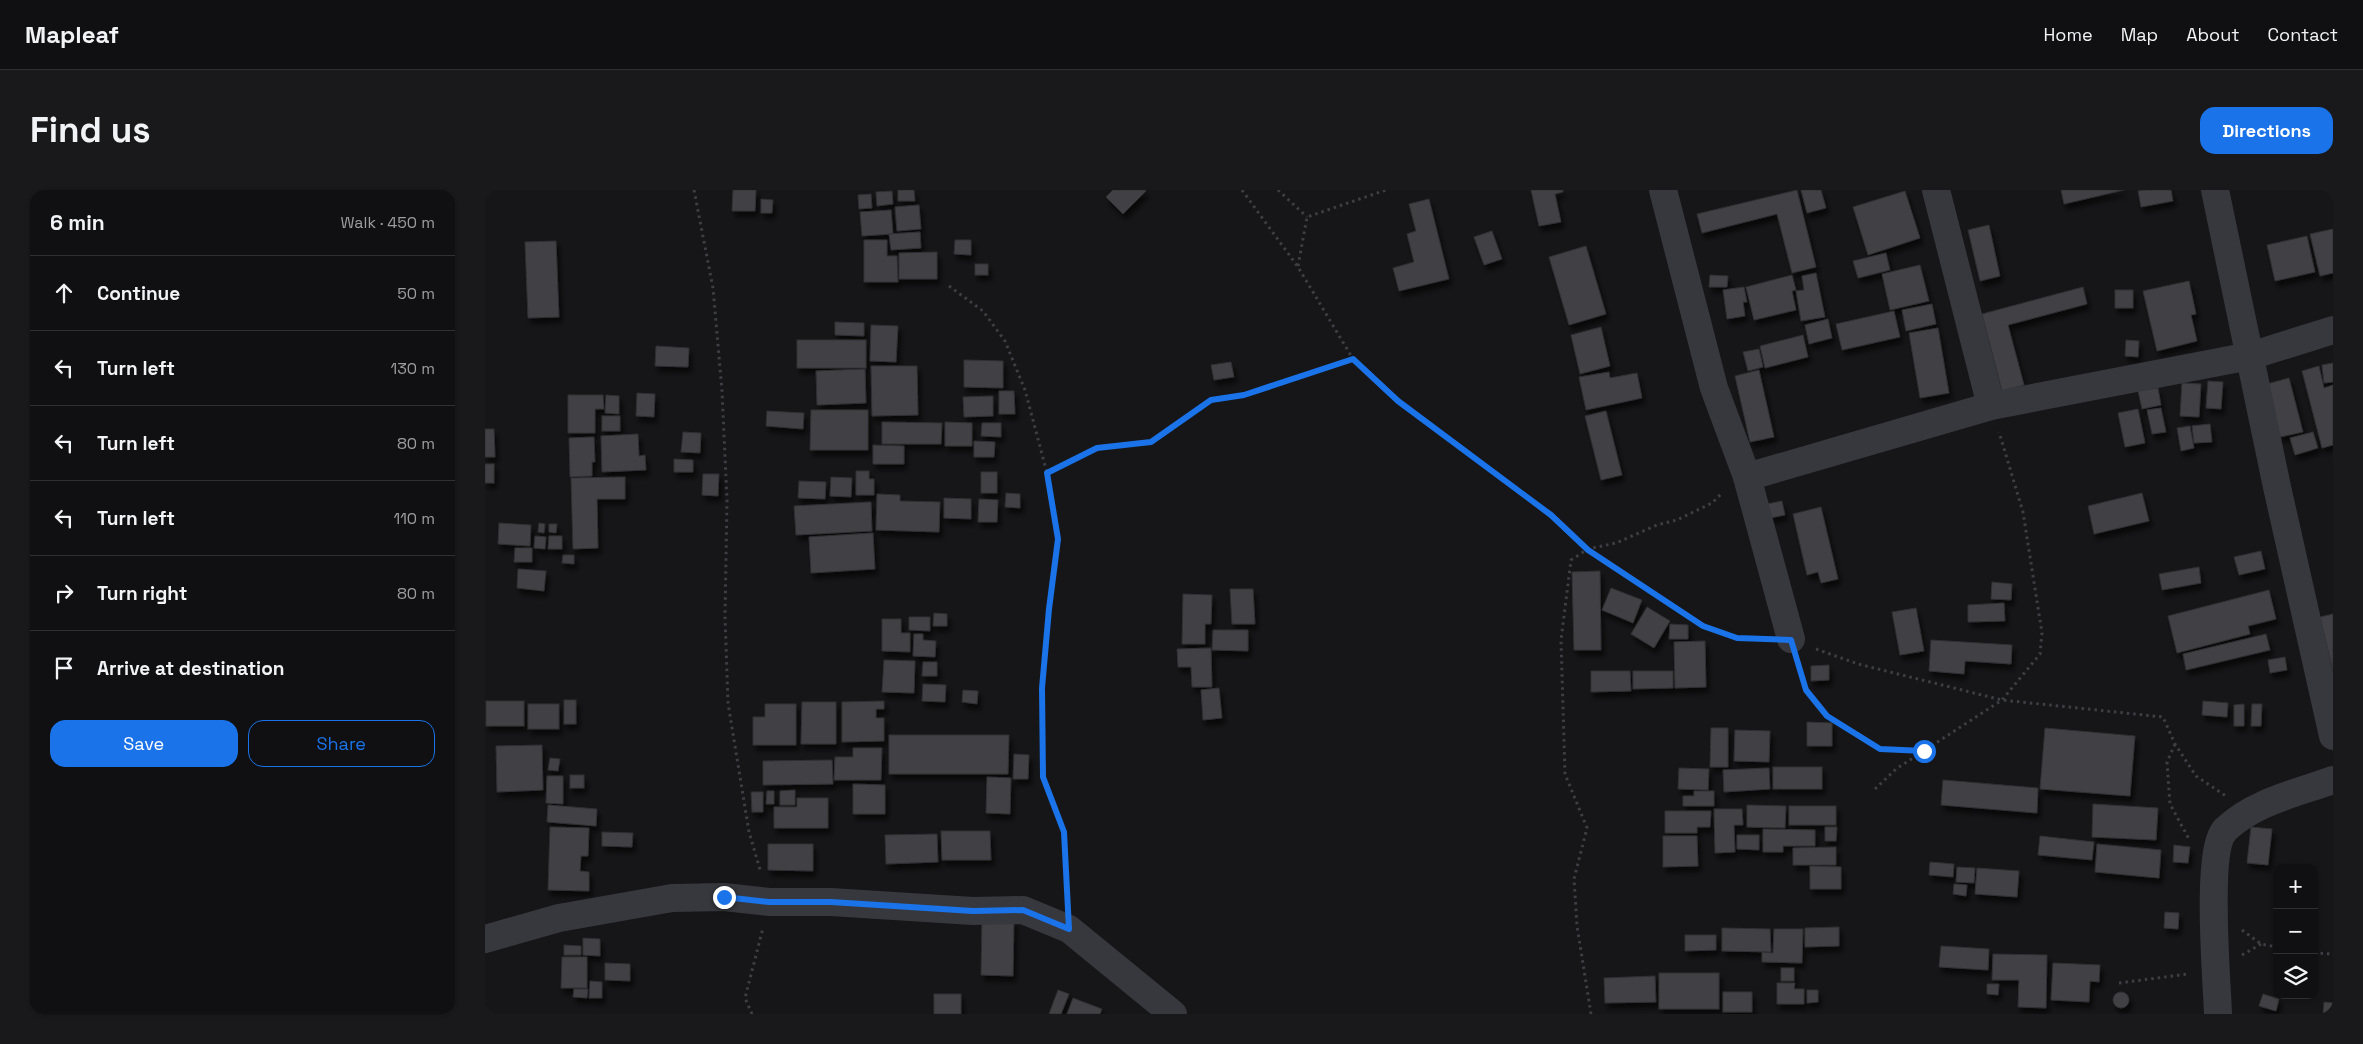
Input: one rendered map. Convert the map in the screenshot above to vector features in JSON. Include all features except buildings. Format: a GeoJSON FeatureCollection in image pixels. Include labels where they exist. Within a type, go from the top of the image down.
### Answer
{"type":"FeatureCollection","features":[{"type":"Feature","properties":{"kind":"street"},"geometry":{"type":"LineString","coordinates":[[1663,190],[1714,388],[1747,477],[1791,640]]}},
{"type":"Feature","properties":{"kind":"street"},"geometry":{"type":"LineString","coordinates":[[1936,190],[1991,406]]}},
{"type":"Feature","properties":{"kind":"street"},"geometry":{"type":"LineString","coordinates":[[2215,190],[2279,496],[2333,736]]}},
{"type":"Feature","properties":{"kind":"street"},"geometry":{"type":"LineString","coordinates":[[1747,477],[1991,406],[2251,356],[2333,330]]}},
{"type":"Feature","properties":{"kind":"street"},"geometry":{"type":"LineString","coordinates":[[2218,1014],[2213,907],[2215,859],[2224,830],[2249,811],[2333,780]]}},
{"type":"Feature","properties":{"kind":"street"},"geometry":{"type":"LineString","coordinates":[[485,939],[559,918],[672,898],[724,897],[769,902],[831,902],[973,911],[1023,910],[1069,929],[1173,1014]]}},
{"type":"Feature","properties":{"kind":"path"},"geometry":{"type":"LineString","coordinates":[[694,190],[713,288],[722,391],[727,500],[725,617],[728,703],[749,832],[769,902],[745,998],[752,1014]]}},
{"type":"Feature","properties":{"kind":"path"},"geometry":{"type":"LineString","coordinates":[[1242,190],[1298,267],[1353,359],[1398,401],[1551,515],[1588,550],[1703,626],[1737,638],[1791,640],[1858,664],[2002,700],[2163,717],[2175,744],[2196,776],[2249,811]]}},
{"type":"Feature","properties":{"kind":"path"},"geometry":{"type":"LineString","coordinates":[[1278,190],[1307,217]]}},
{"type":"Feature","properties":{"kind":"path"},"geometry":{"type":"LineString","coordinates":[[1307,217],[1385,190]]}},
{"type":"Feature","properties":{"kind":"path"},"geometry":{"type":"LineString","coordinates":[[1298,267],[1307,217]]}},
{"type":"Feature","properties":{"kind":"path"},"geometry":{"type":"LineString","coordinates":[[949,286],[983,311],[1005,341],[1025,390],[1047,473],[1058,539],[1042,688],[1043,777],[1064,832],[1069,929]]}},
{"type":"Feature","properties":{"kind":"path"},"geometry":{"type":"LineString","coordinates":[[1047,473],[1097,448],[1151,442],[1211,400],[1244,395],[1353,359]]}},
{"type":"Feature","properties":{"kind":"path"},"geometry":{"type":"LineString","coordinates":[[1875,789],[1896,769],[2002,700],[2039,654],[2042,632],[2023,512],[1991,406]]}},
{"type":"Feature","properties":{"kind":"path"},"geometry":{"type":"LineString","coordinates":[[1591,1014],[1577,926],[1574,879],[1587,828],[1565,774],[1561,640],[1571,560],[1588,550],[1616,543],[1657,525],[1677,520],[1712,503],[1728,487],[1747,477]]}},
{"type":"Feature","properties":{"kind":"path"},"geometry":{"type":"LineString","coordinates":[[1791,640],[1806,690],[1827,716],[1880,749],[1924,751]]}},
{"type":"Feature","properties":{"kind":"path"},"geometry":{"type":"LineString","coordinates":[[2175,744],[2167,762],[2170,804],[2192,844],[2215,859]]}},
{"type":"Feature","properties":{"kind":"path"},"geometry":{"type":"LineString","coordinates":[[2318,953],[2333,954]]}},
{"type":"Feature","properties":{"kind":"route"},"geometry":{"type":"LineString","coordinates":[[724,897],[769,902],[831,902],[973,911],[1023,910],[1069,929],[1064,832],[1043,777],[1042,688],[1058,539],[1047,473],[1097,448],[1151,442],[1211,400],[1244,395],[1353,359],[1398,401],[1551,515],[1588,550],[1703,626],[1737,638],[1791,640],[1806,690],[1827,716],[1880,749],[1924,751]]}}]}
